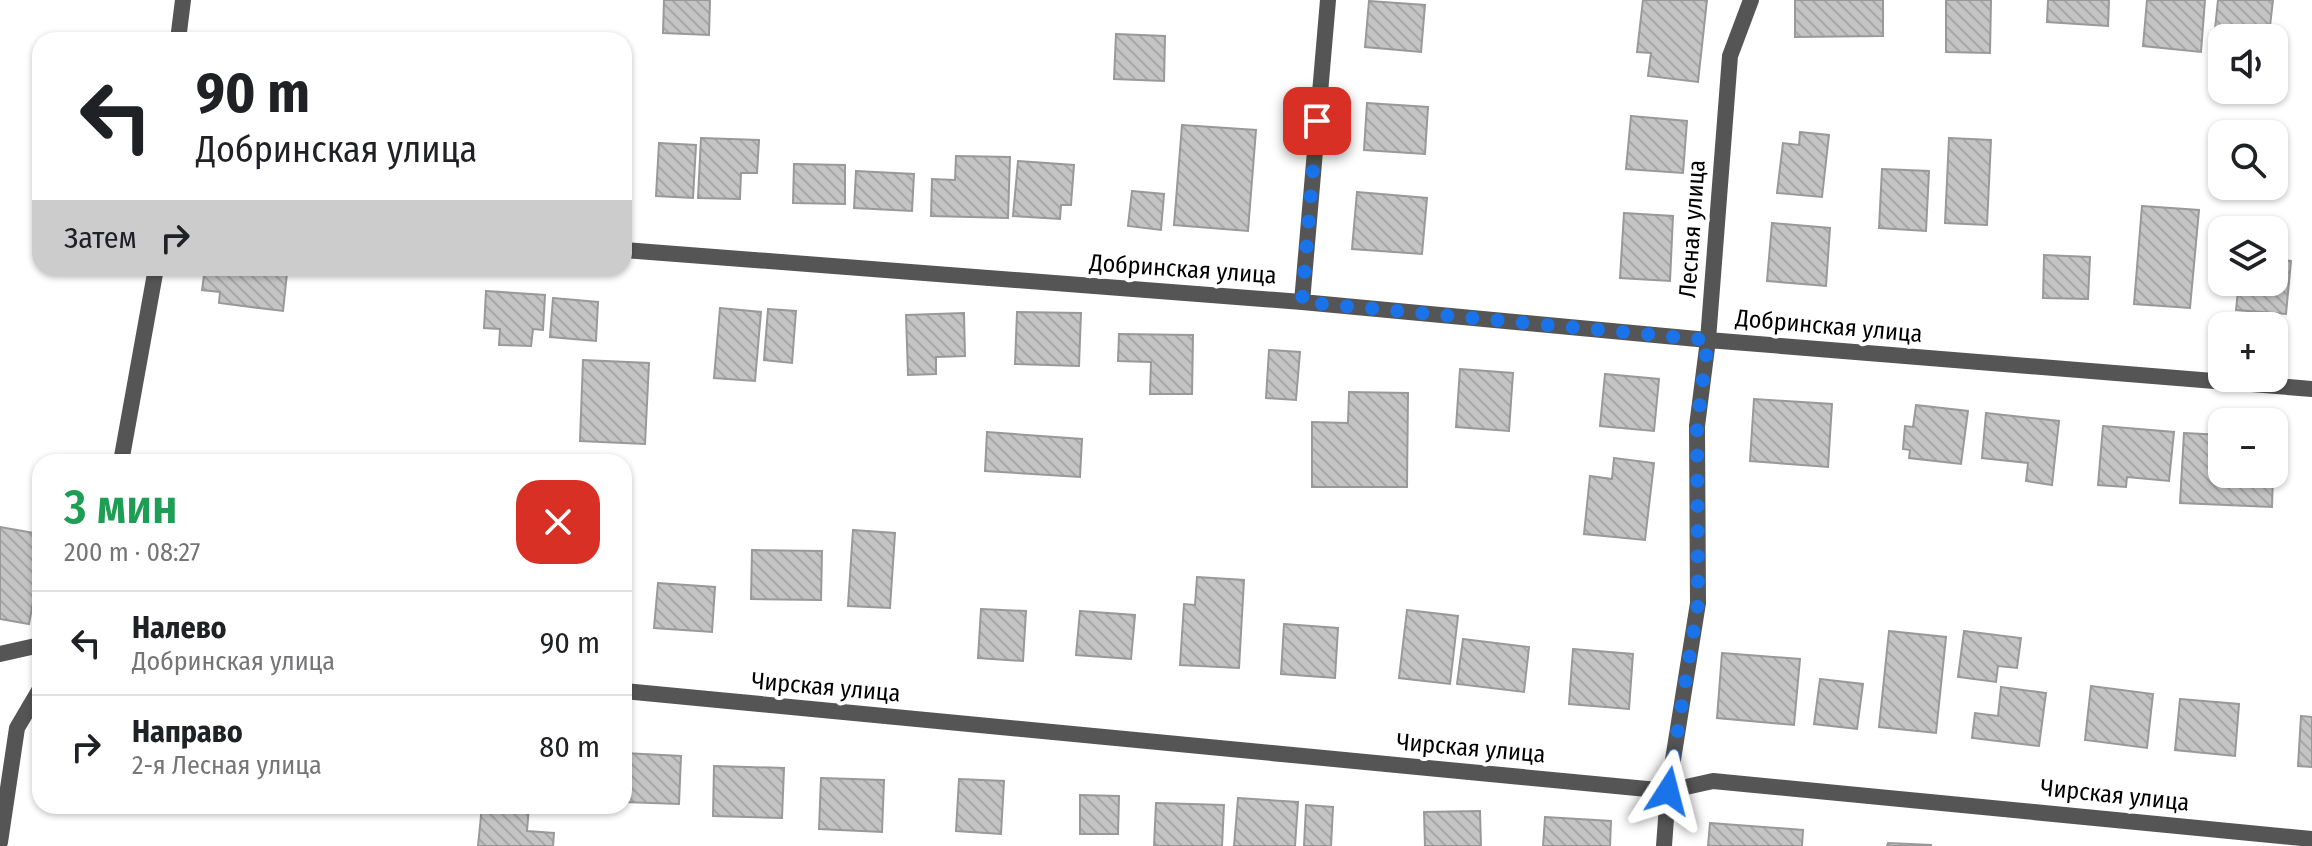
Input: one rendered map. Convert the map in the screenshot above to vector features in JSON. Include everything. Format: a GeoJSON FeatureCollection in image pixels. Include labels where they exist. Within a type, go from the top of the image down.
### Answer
{"type":"FeatureCollection","features":[{"type":"Feature","properties":{"kind":"street"},"geometry":{"type":"LineString","coordinates":[[179,32],[183,0]]}},
{"type":"Feature","properties":{"kind":"street"},"geometry":{"type":"LineString","coordinates":[[1302,302],[1328,0]]}},
{"type":"Feature","properties":{"kind":"street","name":"Лесная улица"},"geometry":{"type":"LineString","coordinates":[[1664,846],[1668,791],[1698,603],[1697,426],[1708,340],[1730,56],[1751,0]]}},
{"type":"Feature","properties":{"kind":"street","name":"Добринская улица"},"geometry":{"type":"LineString","coordinates":[[632,251],[1302,302],[1708,340],[2312,389]]}},
{"type":"Feature","properties":{"kind":"street"},"geometry":{"type":"LineString","coordinates":[[122,454],[155,276]]}},
{"type":"Feature","properties":{"kind":"street"},"geometry":{"type":"LineString","coordinates":[[0,654],[32,647]]}},
{"type":"Feature","properties":{"kind":"street","name":"Чирская улица"},"geometry":{"type":"LineString","coordinates":[[632,692],[1668,791],[1713,781],[2312,839]]}},
{"type":"Feature","properties":{"kind":"street"},"geometry":{"type":"LineString","coordinates":[[0,842],[17,728],[32,703]]}},
{"type":"Feature","properties":{"kind":"building"},"geometry":{"type":"Polygon","coordinates":[[[664,0],[710,0],[709,35],[663,33],[664,0]]]}},
{"type":"Feature","properties":{"kind":"building"},"geometry":{"type":"Polygon","coordinates":[[[1643,0],[1707,0],[1698,82],[1648,76],[1651,53],[1637,52],[1643,0]]]}},
{"type":"Feature","properties":{"kind":"building"},"geometry":{"type":"Polygon","coordinates":[[[1795,0],[1883,0],[1883,36],[1795,37],[1795,0]]]}},
{"type":"Feature","properties":{"kind":"building"},"geometry":{"type":"Polygon","coordinates":[[[1946,0],[1991,0],[1990,53],[1946,52],[1946,0]]]}},
{"type":"Feature","properties":{"kind":"building"},"geometry":{"type":"Polygon","coordinates":[[[2048,0],[2109,0],[2108,26],[2047,22],[2048,0]]]}},
{"type":"Feature","properties":{"kind":"building"},"geometry":{"type":"Polygon","coordinates":[[[2147,0],[2205,0],[2201,52],[2143,46],[2147,0]]]}},
{"type":"Feature","properties":{"kind":"building"},"geometry":{"type":"Polygon","coordinates":[[[2218,0],[2273,0],[2270,24],[2216,24],[2218,0]]]}},
{"type":"Feature","properties":{"kind":"building"},"geometry":{"type":"Polygon","coordinates":[[[1369,1],[1425,5],[1421,52],[1365,47],[1369,1]]]}},
{"type":"Feature","properties":{"kind":"building"},"geometry":{"type":"Polygon","coordinates":[[[1116,34],[1165,36],[1164,81],[1114,79],[1116,34]]]}},
{"type":"Feature","properties":{"kind":"building"},"geometry":{"type":"Polygon","coordinates":[[[1367,103],[1428,107],[1425,154],[1364,150],[1367,103]]]}},
{"type":"Feature","properties":{"kind":"building"},"geometry":{"type":"Polygon","coordinates":[[[1631,116],[1687,121],[1683,173],[1626,169],[1631,116]]]}},
{"type":"Feature","properties":{"kind":"building"},"geometry":{"type":"Polygon","coordinates":[[[1182,125],[1256,130],[1248,231],[1174,225],[1182,125]]]}},
{"type":"Feature","properties":{"kind":"building"},"geometry":{"type":"Polygon","coordinates":[[[1800,132],[1829,135],[1822,197],[1777,193],[1783,143],[1799,145],[1800,132]]]}},
{"type":"Feature","properties":{"kind":"building"},"geometry":{"type":"Polygon","coordinates":[[[701,138],[759,140],[757,173],[741,173],[740,199],[698,198],[701,138]]]}},
{"type":"Feature","properties":{"kind":"building"},"geometry":{"type":"Polygon","coordinates":[[[1949,138],[1991,140],[1987,225],[1945,223],[1949,138]]]}},
{"type":"Feature","properties":{"kind":"building"},"geometry":{"type":"Polygon","coordinates":[[[659,143],[696,145],[693,198],[656,196],[659,143]]]}},
{"type":"Feature","properties":{"kind":"building"},"geometry":{"type":"Polygon","coordinates":[[[956,156],[1010,157],[1008,218],[931,216],[932,179],[955,180],[956,156]]]}},
{"type":"Feature","properties":{"kind":"building"},"geometry":{"type":"Polygon","coordinates":[[[1018,161],[1074,165],[1071,205],[1061,205],[1060,219],[1013,216],[1018,161]]]}},
{"type":"Feature","properties":{"kind":"building"},"geometry":{"type":"Polygon","coordinates":[[[794,164],[845,165],[845,204],[793,203],[794,164]]]}},
{"type":"Feature","properties":{"kind":"building"},"geometry":{"type":"Polygon","coordinates":[[[1882,169],[1929,171],[1926,231],[1879,228],[1882,169]]]}},
{"type":"Feature","properties":{"kind":"building"},"geometry":{"type":"Polygon","coordinates":[[[856,171],[914,174],[912,211],[854,208],[856,171]]]}},
{"type":"Feature","properties":{"kind":"building"},"geometry":{"type":"Polygon","coordinates":[[[1132,191],[1164,194],[1161,230],[1128,226],[1132,191]]]}},
{"type":"Feature","properties":{"kind":"building"},"geometry":{"type":"Polygon","coordinates":[[[1357,192],[1427,198],[1422,254],[1352,249],[1357,192]]]}},
{"type":"Feature","properties":{"kind":"building"},"geometry":{"type":"Polygon","coordinates":[[[2142,206],[2199,210],[2190,308],[2134,304],[2142,206]]]}},
{"type":"Feature","properties":{"kind":"building"},"geometry":{"type":"Polygon","coordinates":[[[1624,213],[1673,216],[1670,281],[1620,278],[1624,213]]]}},
{"type":"Feature","properties":{"kind":"building"},"geometry":{"type":"Polygon","coordinates":[[[1772,223],[1830,228],[1826,286],[1767,281],[1772,223]]]}},
{"type":"Feature","properties":{"kind":"building"},"geometry":{"type":"Polygon","coordinates":[[[2044,255],[2090,257],[2088,299],[2043,298],[2044,255]]]}},
{"type":"Feature","properties":{"kind":"building"},"geometry":{"type":"Polygon","coordinates":[[[2288,261],[2291,261],[2288,293],[2288,261]]]}},
{"type":"Feature","properties":{"kind":"building"},"geometry":{"type":"Polygon","coordinates":[[[204,276],[287,276],[283,311],[219,303],[220,292],[202,290],[204,276]]]}},
{"type":"Feature","properties":{"kind":"building"},"geometry":{"type":"Polygon","coordinates":[[[486,291],[545,295],[543,330],[533,329],[531,346],[499,345],[500,329],[484,328],[486,291]]]}},
{"type":"Feature","properties":{"kind":"building"},"geometry":{"type":"Polygon","coordinates":[[[2238,296],[2288,296],[2286,312],[2236,310],[2238,296]]]}},
{"type":"Feature","properties":{"kind":"building"},"geometry":{"type":"Polygon","coordinates":[[[553,298],[598,302],[596,341],[550,337],[553,298]]]}},
{"type":"Feature","properties":{"kind":"building"},"geometry":{"type":"Polygon","coordinates":[[[720,308],[761,312],[755,381],[714,378],[720,308]]]}},
{"type":"Feature","properties":{"kind":"building"},"geometry":{"type":"Polygon","coordinates":[[[768,309],[796,311],[792,363],[764,360],[768,309]]]}},
{"type":"Feature","properties":{"kind":"building"},"geometry":{"type":"Polygon","coordinates":[[[1017,312],[1081,313],[1079,366],[1015,364],[1017,312]]]}},
{"type":"Feature","properties":{"kind":"building"},"geometry":{"type":"Polygon","coordinates":[[[964,313],[965,356],[936,357],[936,374],[908,375],[906,315],[964,313]]]}},
{"type":"Feature","properties":{"kind":"building"},"geometry":{"type":"Polygon","coordinates":[[[1119,334],[1193,335],[1192,394],[1150,394],[1151,362],[1118,361],[1119,334]]]}},
{"type":"Feature","properties":{"kind":"building"},"geometry":{"type":"Polygon","coordinates":[[[1269,350],[1300,352],[1296,400],[1266,398],[1269,350]]]}},
{"type":"Feature","properties":{"kind":"building"},"geometry":{"type":"Polygon","coordinates":[[[583,360],[649,363],[645,444],[580,441],[583,360]]]}},
{"type":"Feature","properties":{"kind":"building"},"geometry":{"type":"Polygon","coordinates":[[[1460,369],[1513,373],[1509,431],[1456,427],[1460,369]]]}},
{"type":"Feature","properties":{"kind":"building"},"geometry":{"type":"Polygon","coordinates":[[[1605,374],[1659,379],[1654,431],[1600,426],[1605,374]]]}},
{"type":"Feature","properties":{"kind":"building"},"geometry":{"type":"Polygon","coordinates":[[[1349,392],[1408,393],[1407,487],[1312,487],[1312,422],[1348,423],[1349,392]]]}},
{"type":"Feature","properties":{"kind":"building"},"geometry":{"type":"Polygon","coordinates":[[[1754,399],[1832,404],[1828,467],[1750,461],[1754,399]]]}},
{"type":"Feature","properties":{"kind":"building"},"geometry":{"type":"Polygon","coordinates":[[[1916,405],[1968,411],[1961,464],[1909,458],[1910,450],[1903,449],[1905,426],[1913,427],[1916,405]]]}},
{"type":"Feature","properties":{"kind":"building"},"geometry":{"type":"Polygon","coordinates":[[[1986,413],[2059,421],[2052,485],[2026,481],[2028,463],[1982,458],[1986,413]]]}},
{"type":"Feature","properties":{"kind":"building"},"geometry":{"type":"Polygon","coordinates":[[[2103,426],[2174,432],[2169,481],[2127,477],[2126,487],[2098,485],[2103,426]]]}},
{"type":"Feature","properties":{"kind":"building"},"geometry":{"type":"Polygon","coordinates":[[[987,432],[1082,439],[1080,477],[985,471],[987,432]]]}},
{"type":"Feature","properties":{"kind":"building"},"geometry":{"type":"Polygon","coordinates":[[[2184,433],[2208,434],[2208,488],[2273,488],[2272,507],[2180,503],[2184,433]]]}},
{"type":"Feature","properties":{"kind":"building"},"geometry":{"type":"Polygon","coordinates":[[[1614,458],[1654,463],[1645,540],[1584,534],[1590,476],[1612,479],[1614,458]]]}},
{"type":"Feature","properties":{"kind":"building"},"geometry":{"type":"Polygon","coordinates":[[[0,527],[32,533],[32,608],[29,624],[0,619],[0,527]]]}},
{"type":"Feature","properties":{"kind":"building"},"geometry":{"type":"Polygon","coordinates":[[[853,530],[895,533],[890,608],[848,606],[853,530]]]}},
{"type":"Feature","properties":{"kind":"building"},"geometry":{"type":"Polygon","coordinates":[[[752,550],[822,551],[821,600],[751,599],[752,550]]]}},
{"type":"Feature","properties":{"kind":"building"},"geometry":{"type":"Polygon","coordinates":[[[1197,577],[1244,580],[1239,668],[1180,665],[1184,604],[1195,605],[1197,577]]]}},
{"type":"Feature","properties":{"kind":"building"},"geometry":{"type":"Polygon","coordinates":[[[658,583],[715,587],[712,632],[654,628],[658,583]]]}},
{"type":"Feature","properties":{"kind":"building"},"geometry":{"type":"Polygon","coordinates":[[[981,609],[1026,611],[1023,661],[978,658],[981,609]]]}},
{"type":"Feature","properties":{"kind":"building"},"geometry":{"type":"Polygon","coordinates":[[[1407,610],[1458,616],[1450,684],[1399,678],[1407,610]]]}},
{"type":"Feature","properties":{"kind":"building"},"geometry":{"type":"Polygon","coordinates":[[[1080,611],[1135,615],[1131,659],[1076,655],[1080,611]]]}},
{"type":"Feature","properties":{"kind":"building"},"geometry":{"type":"Polygon","coordinates":[[[1284,624],[1338,628],[1335,678],[1281,674],[1284,624]]]}},
{"type":"Feature","properties":{"kind":"building"},"geometry":{"type":"Polygon","coordinates":[[[1889,631],[1946,637],[1936,733],[1879,727],[1889,631]]]}},
{"type":"Feature","properties":{"kind":"building"},"geometry":{"type":"Polygon","coordinates":[[[1964,631],[2021,638],[2017,668],[1998,666],[1996,682],[1958,677],[1964,631]]]}},
{"type":"Feature","properties":{"kind":"building"},"geometry":{"type":"Polygon","coordinates":[[[1463,639],[1529,647],[1524,692],[1457,684],[1463,639]]]}},
{"type":"Feature","properties":{"kind":"building"},"geometry":{"type":"Polygon","coordinates":[[[1573,649],[1633,654],[1629,709],[1569,704],[1573,649]]]}},
{"type":"Feature","properties":{"kind":"building"},"geometry":{"type":"Polygon","coordinates":[[[1722,653],[1800,659],[1794,725],[1717,718],[1722,653]]]}},
{"type":"Feature","properties":{"kind":"building"},"geometry":{"type":"Polygon","coordinates":[[[1820,679],[1863,684],[1857,729],[1814,724],[1820,679]]]}},
{"type":"Feature","properties":{"kind":"building"},"geometry":{"type":"Polygon","coordinates":[[[2091,686],[2153,694],[2147,748],[2085,740],[2091,686]]]}},
{"type":"Feature","properties":{"kind":"building"},"geometry":{"type":"Polygon","coordinates":[[[2001,687],[2046,693],[2039,746],[1972,738],[1975,713],[1998,716],[2001,687]]]}},
{"type":"Feature","properties":{"kind":"building"},"geometry":{"type":"Polygon","coordinates":[[[2180,699],[2239,704],[2235,756],[2175,750],[2180,699]]]}},
{"type":"Feature","properties":{"kind":"building"},"geometry":{"type":"Polygon","coordinates":[[[2301,716],[2312,717],[2312,767],[2298,766],[2301,716]]]}},
{"type":"Feature","properties":{"kind":"building"},"geometry":{"type":"Polygon","coordinates":[[[632,753],[681,756],[679,804],[632,802],[632,753]]]}},
{"type":"Feature","properties":{"kind":"building"},"geometry":{"type":"Polygon","coordinates":[[[714,766],[784,768],[782,818],[713,816],[714,766]]]}},
{"type":"Feature","properties":{"kind":"building"},"geometry":{"type":"Polygon","coordinates":[[[821,778],[884,780],[882,832],[819,829],[821,778]]]}},
{"type":"Feature","properties":{"kind":"building"},"geometry":{"type":"Polygon","coordinates":[[[959,779],[1004,781],[1001,834],[956,831],[959,779]]]}},
{"type":"Feature","properties":{"kind":"building"},"geometry":{"type":"Polygon","coordinates":[[[1080,795],[1119,796],[1118,834],[1080,834],[1080,795]]]}},
{"type":"Feature","properties":{"kind":"building"},"geometry":{"type":"Polygon","coordinates":[[[1238,798],[1298,802],[1295,846],[1234,846],[1238,798]]]}},
{"type":"Feature","properties":{"kind":"building"},"geometry":{"type":"Polygon","coordinates":[[[1156,803],[1224,805],[1222,846],[1154,846],[1156,803]]]}},
{"type":"Feature","properties":{"kind":"building"},"geometry":{"type":"Polygon","coordinates":[[[1306,805],[1333,807],[1331,846],[1304,846],[1306,805]]]}},
{"type":"Feature","properties":{"kind":"building"},"geometry":{"type":"Polygon","coordinates":[[[1480,811],[1481,846],[1425,846],[1424,812],[1480,811]]]}},
{"type":"Feature","properties":{"kind":"building"},"geometry":{"type":"Polygon","coordinates":[[[481,814],[528,814],[527,831],[554,833],[553,846],[478,846],[481,814]]]}},
{"type":"Feature","properties":{"kind":"building"},"geometry":{"type":"Polygon","coordinates":[[[1545,817],[1611,821],[1610,846],[1543,846],[1545,817]]]}},
{"type":"Feature","properties":{"kind":"building"},"geometry":{"type":"Polygon","coordinates":[[[1710,823],[1803,830],[1802,846],[1708,846],[1710,823]]]}},
{"type":"Feature","properties":{"kind":"building"},"geometry":{"type":"Polygon","coordinates":[[[1888,843],[1932,845],[1887,846],[1888,843]]]}},
{"type":"Feature","properties":{"kind":"route"},"geometry":{"type":"LineString","coordinates":[[1317,121],[1302,302],[1708,340],[1697,426],[1698,603],[1668,791]]}}]}
